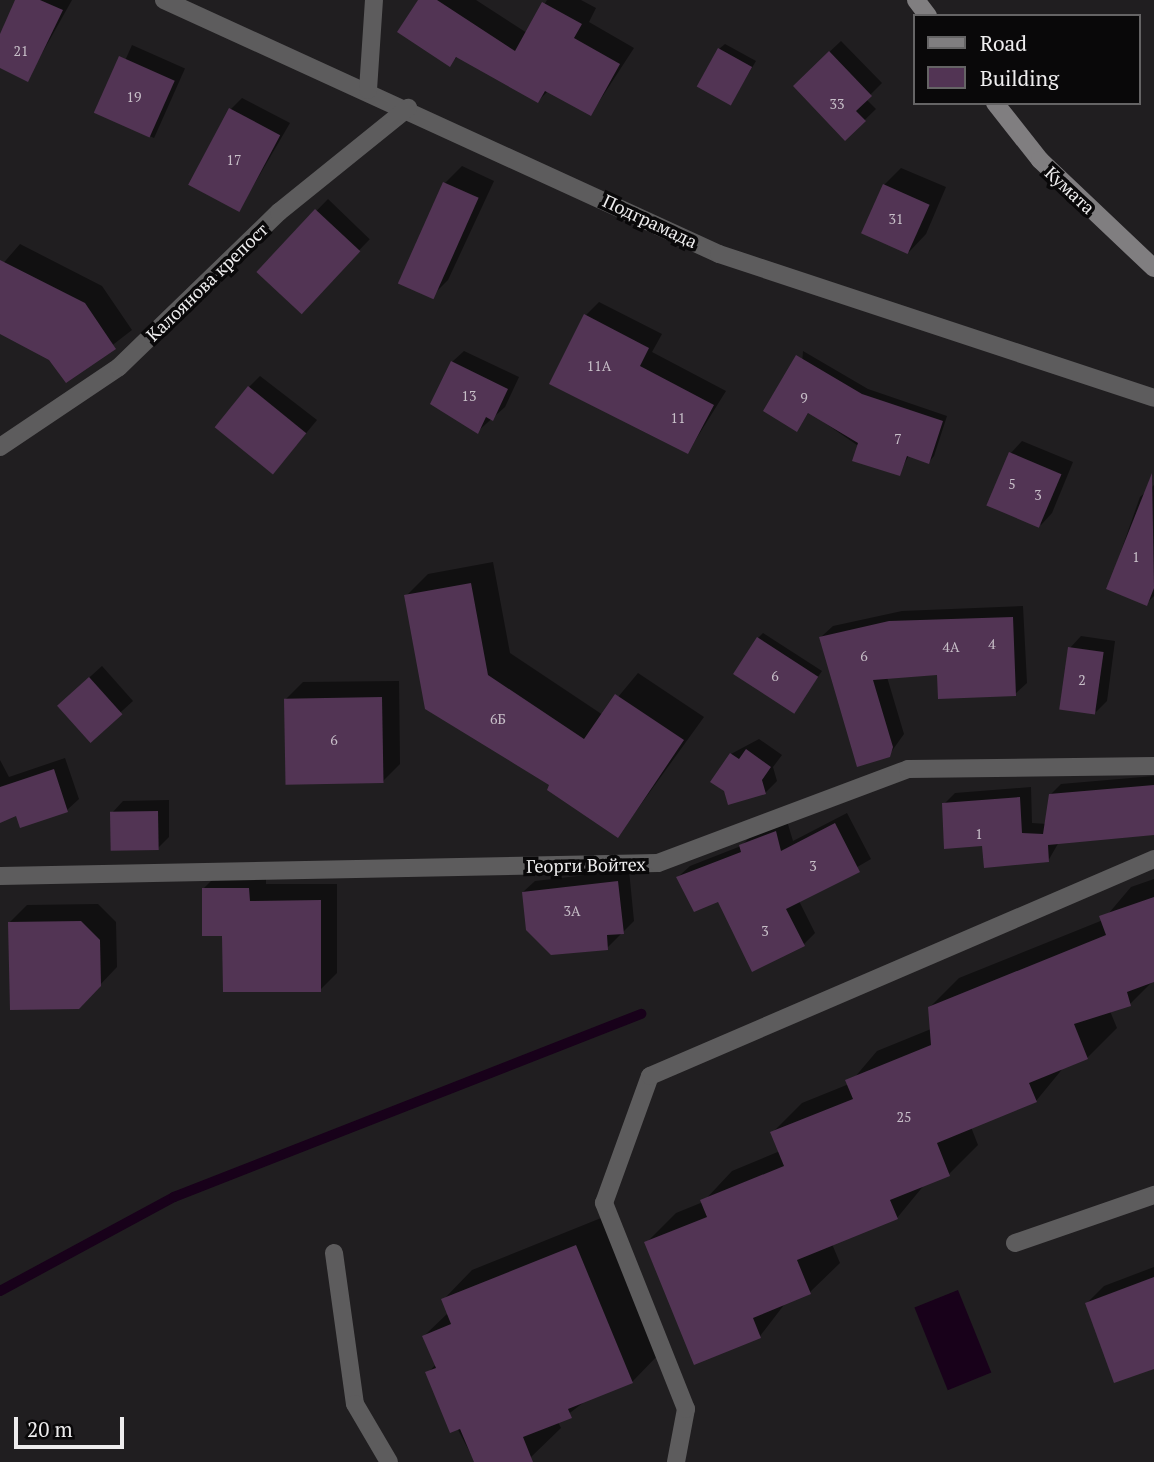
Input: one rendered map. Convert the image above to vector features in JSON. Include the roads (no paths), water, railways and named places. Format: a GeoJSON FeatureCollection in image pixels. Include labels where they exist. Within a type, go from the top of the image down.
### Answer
{"type":"FeatureCollection","features":[{"type":"Feature","properties":{"kind":"main road","name":"Кумата"},"geometry":{"type":"LineString","coordinates":[[997,105],[1040,160],[1154,268]]}},
{"type":"Feature","properties":{"kind":"street","name":"Подграмада"},"geometry":{"type":"LineString","coordinates":[[164,0],[408,108],[719,254],[1154,398]]}},
{"type":"Feature","properties":{"kind":"street"},"geometry":{"type":"LineString","coordinates":[[368,90],[374,0]]}},
{"type":"Feature","properties":{"kind":"street","name":"Калоянова крепост"},"geometry":{"type":"LineString","coordinates":[[0,447],[119,367],[279,212],[408,108]]}},
{"type":"Feature","properties":{"kind":"street","name":"Георги Войтех"},"geometry":{"type":"LineString","coordinates":[[0,876],[658,863],[908,769],[1154,766]]}},
{"type":"Feature","properties":{"kind":"street"},"geometry":{"type":"LineString","coordinates":[[676,1462],[686,1409],[604,1203],[650,1076],[1154,859]]}},
{"type":"Feature","properties":{"kind":"street"},"geometry":{"type":"LineString","coordinates":[[1014,1243],[1154,1195]]}},
{"type":"Feature","properties":{"kind":"street"},"geometry":{"type":"LineString","coordinates":[[334,1253],[355,1404],[389,1462]]}},
{"type":"Feature","properties":{"kind":"waterway"},"geometry":{"type":"LineString","coordinates":[[0,1291],[174,1197],[641,1014]]}}]}
